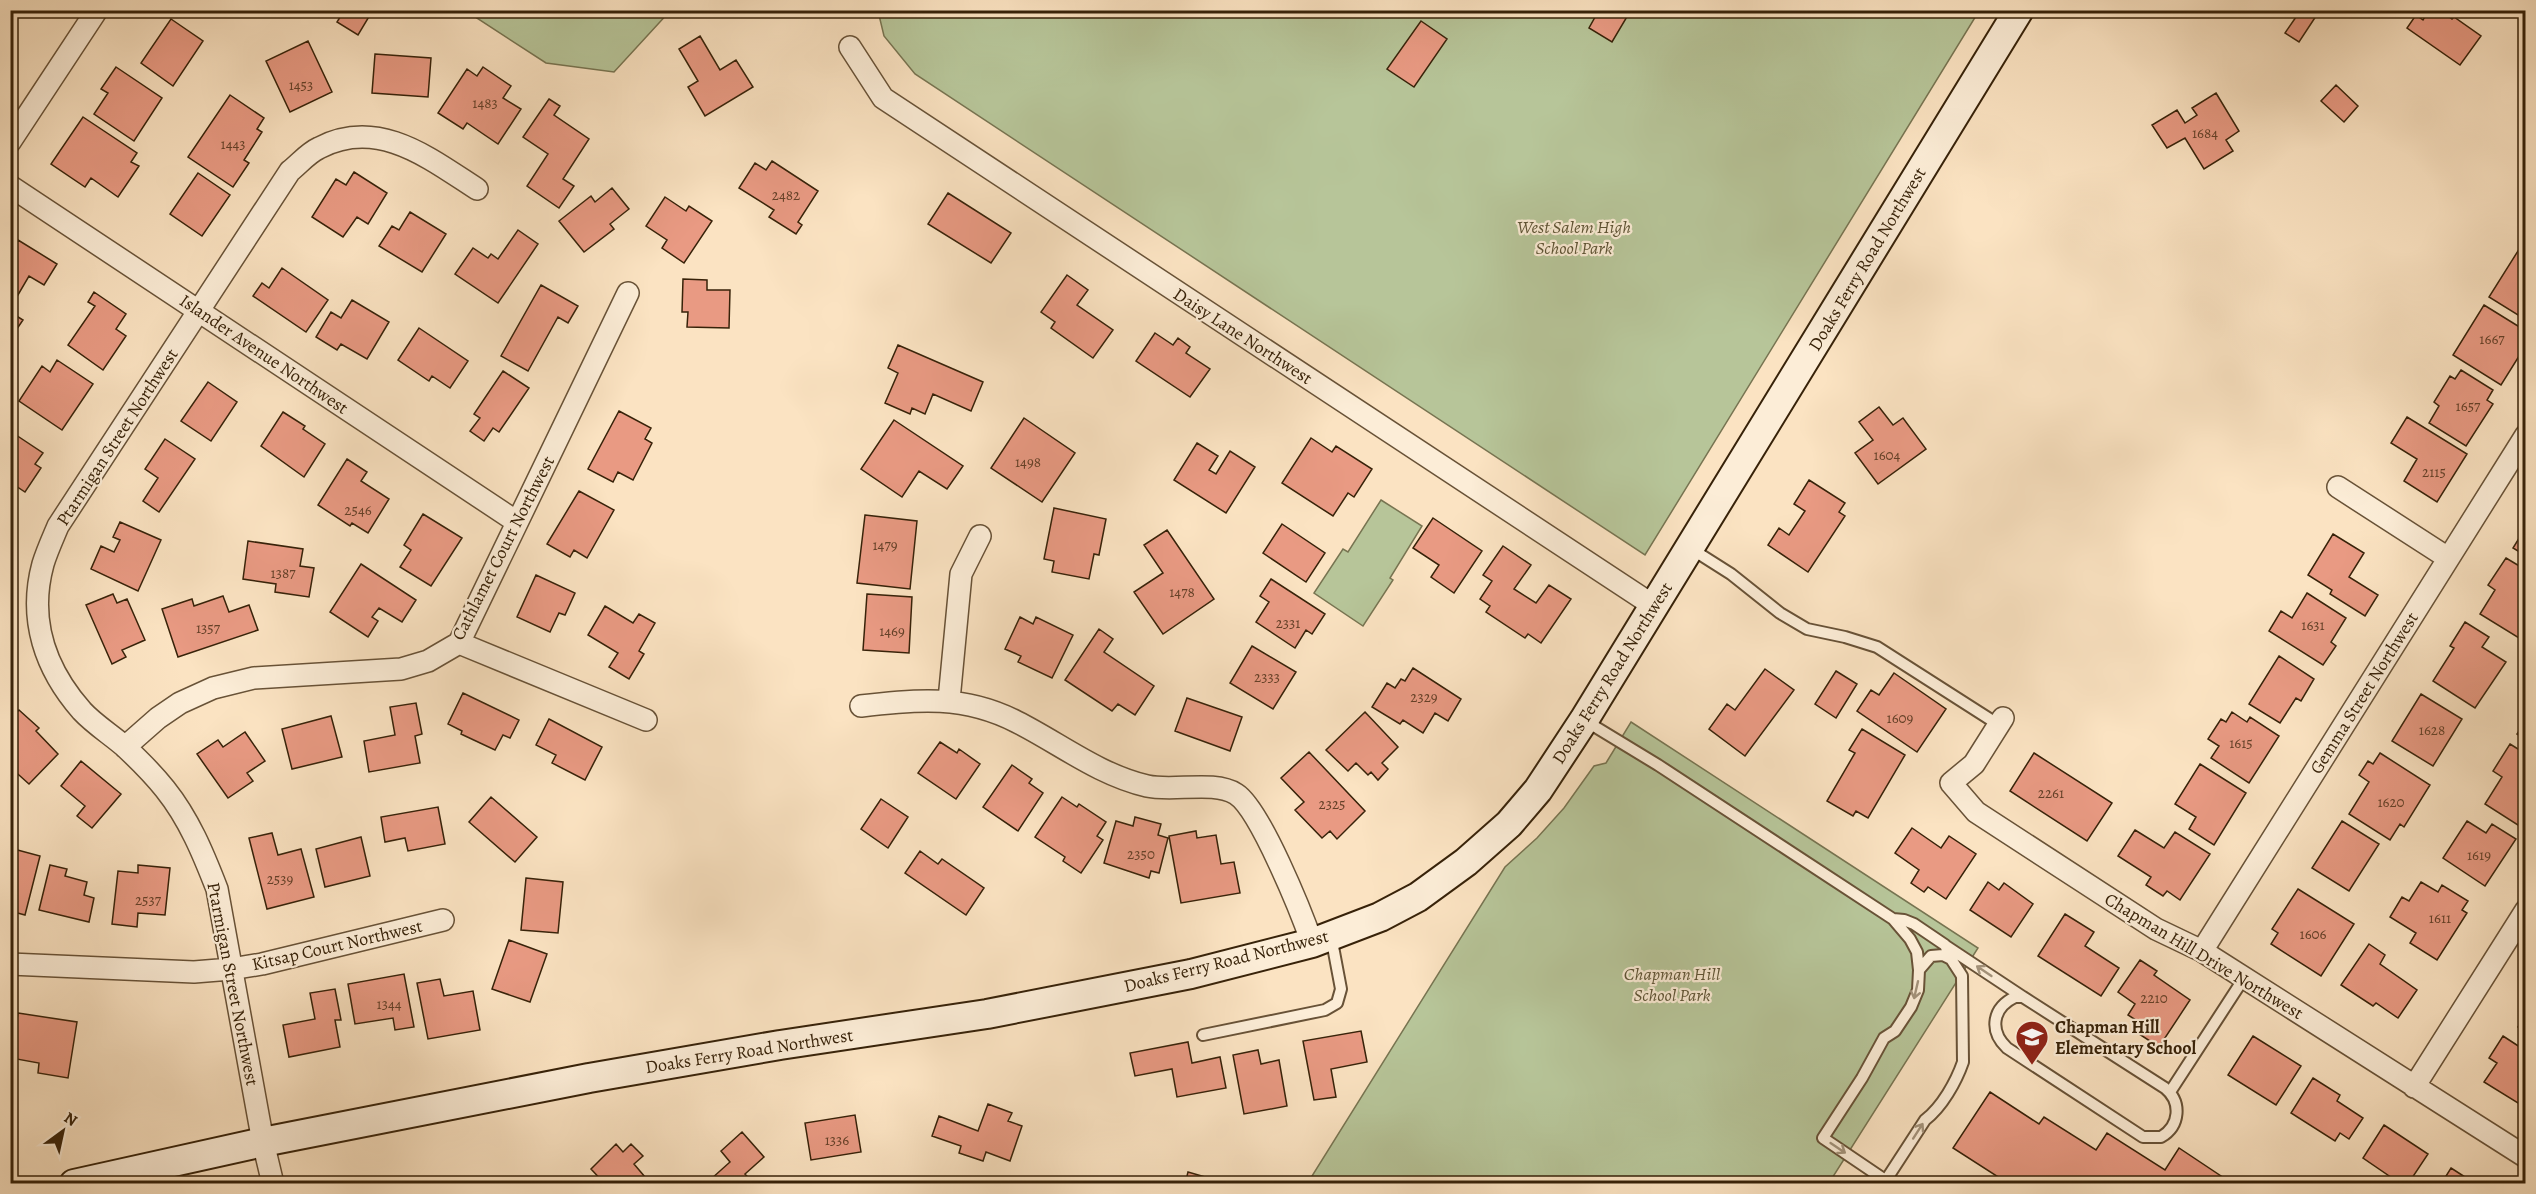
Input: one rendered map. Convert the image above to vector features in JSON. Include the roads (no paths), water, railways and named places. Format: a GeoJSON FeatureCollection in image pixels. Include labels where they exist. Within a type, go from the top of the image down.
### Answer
{"type":"FeatureCollection","features":[{"type":"Feature","properties":{"kind":"main road","name":"Doaks Ferry Road Northwest"},"geometry":{"type":"LineString","coordinates":[[74,1184],[263,1142],[634,1070],[780,1045],[987,1014],[1191,974],[1321,940],[1380,917],[1418,897],[1466,862],[1509,824],[1538,790],[1584,720],[2019,10]]}},
{"type":"Feature","properties":{"kind":"street"},"geometry":{"type":"LineString","coordinates":[[10,142],[96,10]]}},
{"type":"Feature","properties":{"kind":"street","name":"Daisy Lane Northwest"},"geometry":{"type":"LineString","coordinates":[[850,48],[883,98],[1654,606]]}},
{"type":"Feature","properties":{"kind":"street","name":"Ptarmigan Street Northwest"},"geometry":{"type":"LineString","coordinates":[[273,1184],[263,1142],[217,889],[186,817],[164,788],[125,747],[83,712],[55,675],[40,635],[38,605],[43,564],[58,526],[290,171],[318,148],[347,139],[375,137],[397,142],[421,154],[477,189]]}},
{"type":"Feature","properties":{"kind":"street","name":"Islander Avenue Northwest"},"geometry":{"type":"LineString","coordinates":[[10,186],[517,522]]}},
{"type":"Feature","properties":{"kind":"street","name":"Cathlamet Court Northwest"},"geometry":{"type":"LineString","coordinates":[[125,747],[158,718],[180,703],[213,688],[254,678],[401,669],[428,661],[459,643],[628,293]]}},
{"type":"Feature","properties":{"kind":"street","name":"Gemma Street Northwest"},"geometry":{"type":"LineString","coordinates":[[2202,951],[2525,439]]}},
{"type":"Feature","properties":{"kind":"street"},"geometry":{"type":"LineString","coordinates":[[2338,488],[2448,558]]}},
{"type":"Feature","properties":{"kind":"street"},"geometry":{"type":"LineString","coordinates":[[950,700],[961,574],[980,536]]}},
{"type":"Feature","properties":{"kind":"street"},"geometry":{"type":"LineString","coordinates":[[459,643],[646,720]]}},
{"type":"Feature","properties":{"kind":"street"},"geometry":{"type":"LineString","coordinates":[[861,706],[906,700],[950,700],[1016,721],[1074,755],[1147,786],[1218,788],[1237,795],[1251,811],[1321,940]]}},
{"type":"Feature","properties":{"kind":"street","name":"Chapman Hill Drive Northwest"},"geometry":{"type":"LineString","coordinates":[[2001,722],[1974,764],[1951,783],[1976,812],[2156,929],[2202,951],[2526,1157]]}},
{"type":"Feature","properties":{"kind":"street"},"geometry":{"type":"LineString","coordinates":[[2414,1087],[2526,910]]}},
{"type":"Feature","properties":{"kind":"street","name":"Kitsap Court Northwest"},"geometry":{"type":"LineString","coordinates":[[10,964],[194,972],[231,969],[262,964],[443,920]]}},
{"type":"Feature","properties":{"kind":"lane"},"geometry":{"type":"LineString","coordinates":[[1690,548],[1731,574],[1780,613],[1807,629],[1845,637],[1876,647],[2001,722]]}},
{"type":"Feature","properties":{"kind":"lane"},"geometry":{"type":"LineString","coordinates":[[1584,720],[1658,765],[1893,919],[1910,939],[1917,952],[1919,970],[1918,990],[1911,1007],[1895,1031],[1884,1038],[1862,1078],[1823,1138],[1888,1182],[1925,1120],[1934,1113],[1959,1074],[1963,1062],[1964,983],[1946,945]]}},
{"type":"Feature","properties":{"kind":"lane"},"geometry":{"type":"LineString","coordinates":[[1893,919],[1914,924],[2170,1092],[2177,1109],[2172,1127],[2167,1134],[2149,1138],[2130,1129],[1999,1040],[1996,1033],[1997,1015],[2009,1000],[2023,997]]}},
{"type":"Feature","properties":{"kind":"lane"},"geometry":{"type":"LineString","coordinates":[[1203,1035],[1325,1010],[1337,1003],[1341,989],[1321,940]]}},
{"type":"Feature","properties":{"kind":"lane"},"geometry":{"type":"LineString","coordinates":[[1919,970],[1931,956],[1943,955],[1951,959]]}},
{"type":"Feature","properties":{"kind":"lane"},"geometry":{"type":"LineString","coordinates":[[2170,1092],[2244,978]]}},
{"type":"Feature","properties":{"kind":"place","name":"Chapman Hill Elementary School"},"geometry":{"type":"Point","coordinates":[2032,1066]}},
{"type":"Feature","properties":{"kind":"park label","name":"West Salem High School Park"},"geometry":{"type":"Point","coordinates":[1574,237]}},
{"type":"Feature","properties":{"kind":"park label","name":"Chapman Hill School Park"},"geometry":{"type":"Point","coordinates":[1672,984]}}]}
